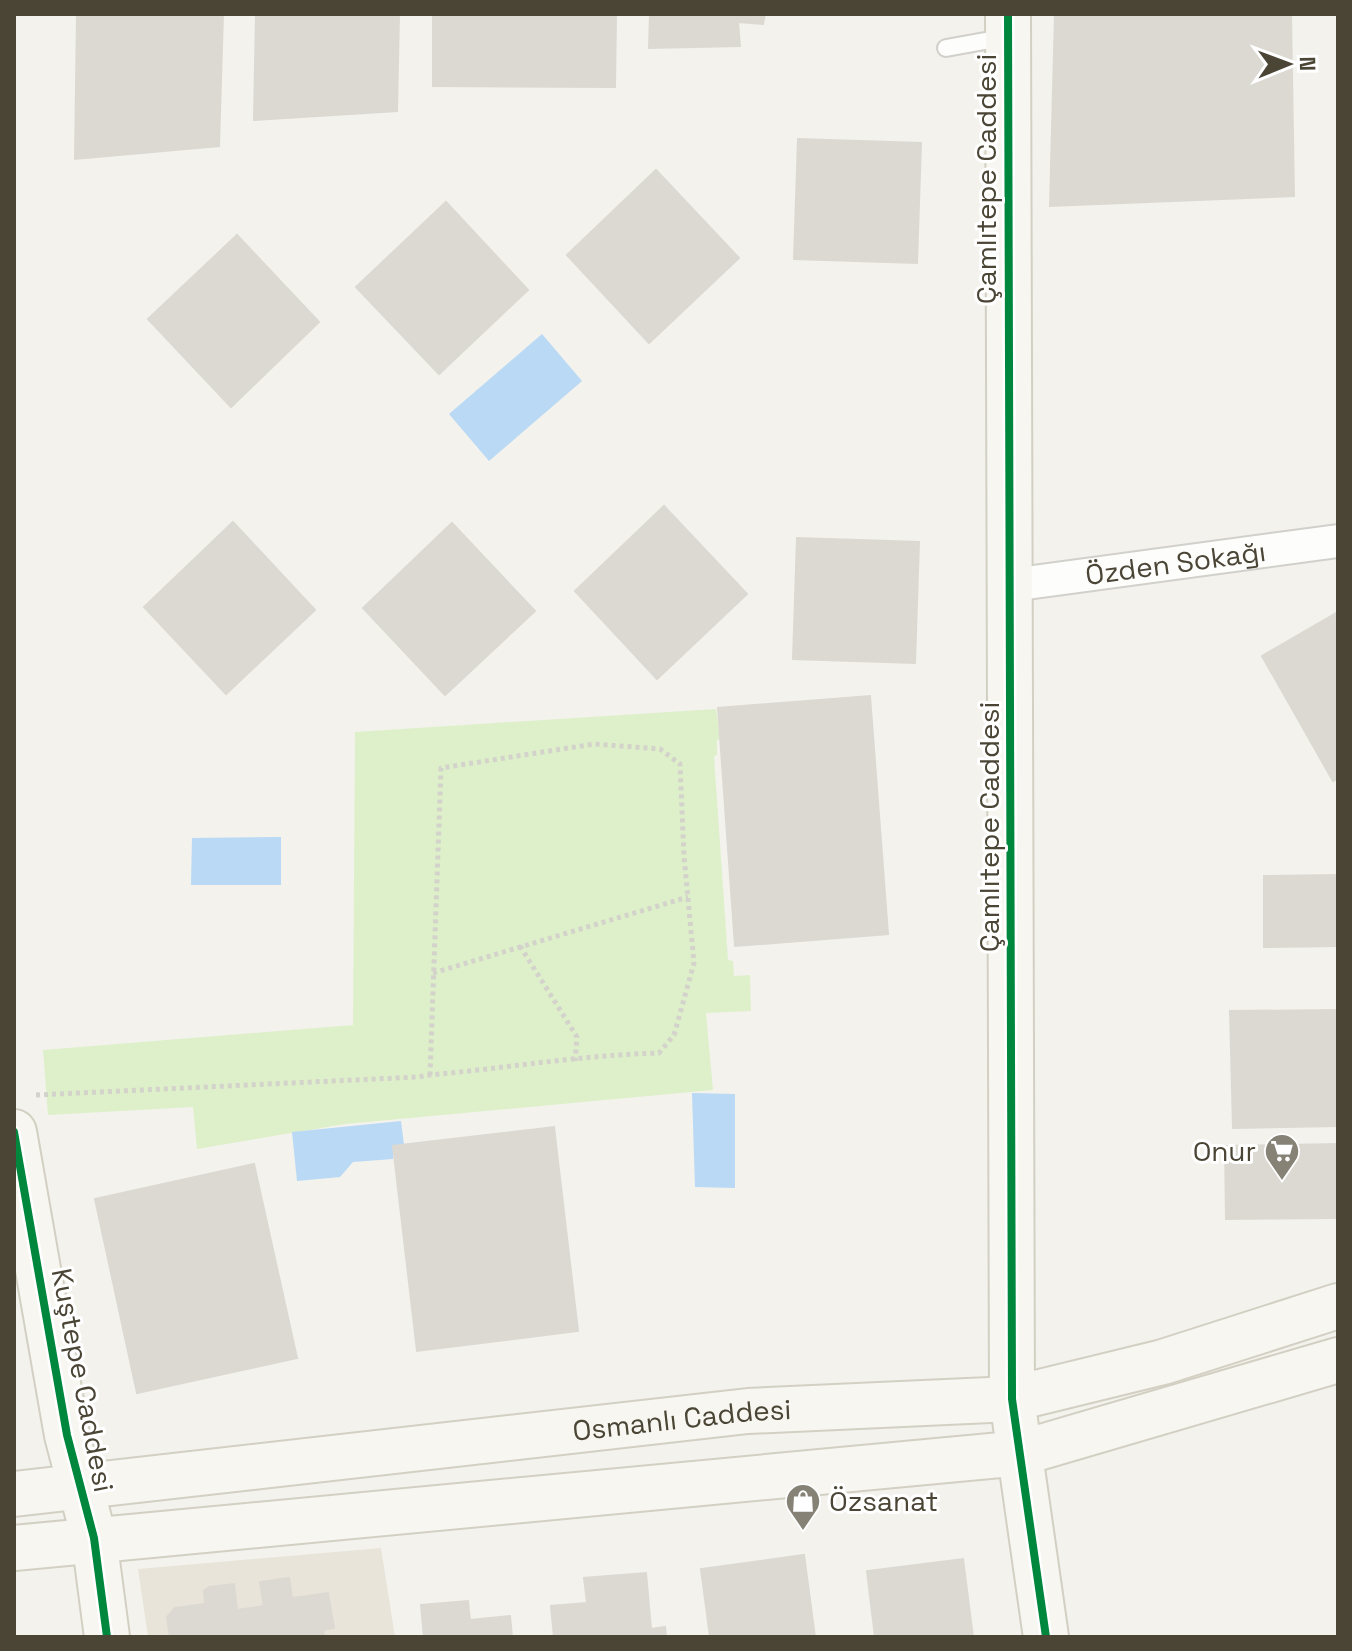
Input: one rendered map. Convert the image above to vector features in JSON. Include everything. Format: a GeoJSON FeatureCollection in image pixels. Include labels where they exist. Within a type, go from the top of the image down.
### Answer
{"type":"FeatureCollection","features":[{"type":"Feature","properties":{"kind":"main road","name":"Çamlıtepe Caddesi"},"geometry":{"type":"LineString","coordinates":[[1008,26],[1012,1399],[1046,1637]]}},
{"type":"Feature","properties":{"kind":"main road","name":"Kuştepe Caddesi"},"geometry":{"type":"LineString","coordinates":[[14,1132],[79,1485],[94,1538],[107,1637]]}},
{"type":"Feature","properties":{"kind":"main road","name":"Osmanlı Caddesi"},"geometry":{"type":"LineString","coordinates":[[14,1494],[748,1411],[1012,1399],[1163,1362],[1338,1306]]}},
{"type":"Feature","properties":{"kind":"main road"},"geometry":{"type":"LineString","coordinates":[[14,1548],[94,1538],[1021,1453],[1338,1360]]}},
{"type":"Feature","properties":{"kind":"street","name":"Özden Sokağı"},"geometry":{"type":"LineString","coordinates":[[1011,585],[1338,541]]}},
{"type":"Feature","properties":{"kind":"lane"},"geometry":{"type":"LineString","coordinates":[[946,48],[1008,26]]}},
{"type":"Feature","properties":{"kind":"path"},"geometry":{"type":"LineString","coordinates":[[36,1095],[430,1075],[659,1053],[674,1035],[694,963],[680,764],[660,749],[594,744],[441,768],[430,1075]]}},
{"type":"Feature","properties":{"kind":"path"},"geometry":{"type":"LineString","coordinates":[[433,973],[688,897]]}},
{"type":"Feature","properties":{"kind":"path"},"geometry":{"type":"LineString","coordinates":[[520,946],[577,1037],[575,1061]]}},
{"type":"Feature","properties":{"kind":"shaded area"},"geometry":{"type":"Polygon","coordinates":[[[381,1548],[395,1637],[148,1637],[138,1569],[381,1548]]]}},
{"type":"Feature","properties":{"kind":"green space"},"geometry":{"type":"Polygon","coordinates":[[[716,709],[720,739],[717,740],[717,755],[714,756],[728,960],[733,961],[734,976],[750,975],[751,1011],[706,1013],[713,1090],[345,1124],[197,1149],[193,1107],[48,1115],[43,1050],[353,1025],[355,732],[716,709]]]}},
{"type":"Feature","properties":{"kind":"water"},"geometry":{"type":"Polygon","coordinates":[[[542,334],[582,381],[489,461],[449,414],[542,334]]]}},
{"type":"Feature","properties":{"kind":"water"},"geometry":{"type":"Polygon","coordinates":[[[281,837],[281,885],[191,885],[192,838],[281,837]]]}},
{"type":"Feature","properties":{"kind":"water"},"geometry":{"type":"Polygon","coordinates":[[[692,1093],[735,1094],[735,1188],[695,1187],[692,1093]]]}},
{"type":"Feature","properties":{"kind":"water"},"geometry":{"type":"Polygon","coordinates":[[[401,1121],[404,1145],[393,1146],[393,1159],[353,1162],[340,1177],[297,1181],[292,1132],[401,1121]]]}},
{"type":"Feature","properties":{"kind":"building"},"geometry":{"type":"Polygon","coordinates":[[[77,14],[223,14],[219,146],[75,159],[77,14]]]}},
{"type":"Feature","properties":{"kind":"building"},"geometry":{"type":"Polygon","coordinates":[[[256,14],[399,14],[397,111],[254,120],[256,14]]]}},
{"type":"Feature","properties":{"kind":"building"},"geometry":{"type":"Polygon","coordinates":[[[433,14],[616,14],[615,87],[433,86],[433,14]]]}},
{"type":"Feature","properties":{"kind":"building"},"geometry":{"type":"Polygon","coordinates":[[[650,14],[765,14],[763,24],[738,22],[740,46],[649,48],[650,14]]]}},
{"type":"Feature","properties":{"kind":"building"},"geometry":{"type":"Polygon","coordinates":[[[1055,14],[1291,14],[1294,196],[1050,206],[1055,14]]]}},
{"type":"Feature","properties":{"kind":"building"},"geometry":{"type":"Polygon","coordinates":[[[798,139],[921,143],[917,263],[794,259],[798,139]]]}},
{"type":"Feature","properties":{"kind":"building"},"geometry":{"type":"Polygon","coordinates":[[[656,170],[739,258],[649,343],[567,255],[656,170]]]}},
{"type":"Feature","properties":{"kind":"building"},"geometry":{"type":"Polygon","coordinates":[[[446,202],[528,290],[439,374],[356,287],[446,202]]]}},
{"type":"Feature","properties":{"kind":"building"},"geometry":{"type":"Polygon","coordinates":[[[237,235],[319,322],[231,407],[148,319],[237,235]]]}},
{"type":"Feature","properties":{"kind":"building"},"geometry":{"type":"Polygon","coordinates":[[[664,506],[747,594],[657,679],[575,591],[664,506]]]}},
{"type":"Feature","properties":{"kind":"building"},"geometry":{"type":"Polygon","coordinates":[[[233,522],[315,610],[226,694],[144,607],[233,522]]]}},
{"type":"Feature","properties":{"kind":"building"},"geometry":{"type":"Polygon","coordinates":[[[452,523],[535,611],[445,695],[363,608],[452,523]]]}},
{"type":"Feature","properties":{"kind":"building"},"geometry":{"type":"Polygon","coordinates":[[[797,538],[919,542],[915,663],[793,659],[797,538]]]}},
{"type":"Feature","properties":{"kind":"building"},"geometry":{"type":"Polygon","coordinates":[[[1338,612],[1338,778],[1333,781],[1262,656],[1338,612]]]}},
{"type":"Feature","properties":{"kind":"building"},"geometry":{"type":"Polygon","coordinates":[[[870,696],[888,934],[735,946],[718,708],[870,696]]]}},
{"type":"Feature","properties":{"kind":"building"},"geometry":{"type":"Polygon","coordinates":[[[1338,875],[1338,946],[1264,947],[1264,876],[1338,875]]]}},
{"type":"Feature","properties":{"kind":"building"},"geometry":{"type":"Polygon","coordinates":[[[1338,1010],[1338,1126],[1233,1128],[1230,1011],[1338,1010]]]}},
{"type":"Feature","properties":{"kind":"building"},"geometry":{"type":"Polygon","coordinates":[[[554,1127],[578,1331],[417,1351],[393,1146],[554,1127]]]}},
{"type":"Feature","properties":{"kind":"building","name":"Onur"},"geometry":{"type":"Polygon","coordinates":[[[1338,1144],[1338,1218],[1226,1219],[1225,1146],[1338,1144]]]}},
{"type":"Feature","properties":{"kind":"building"},"geometry":{"type":"Polygon","coordinates":[[[254,1164],[297,1358],[137,1393],[95,1199],[254,1164]]]}},
{"type":"Feature","properties":{"kind":"building"},"geometry":{"type":"Polygon","coordinates":[[[804,1555],[815,1637],[710,1637],[701,1569],[804,1555]]]}},
{"type":"Feature","properties":{"kind":"building"},"geometry":{"type":"Polygon","coordinates":[[[963,1559],[973,1637],[875,1637],[867,1571],[963,1559]]]}},
{"type":"Feature","properties":{"kind":"building"},"geometry":{"type":"Polygon","coordinates":[[[646,1573],[651,1629],[665,1627],[666,1637],[554,1637],[551,1606],[587,1603],[584,1578],[646,1573]]]}},
{"type":"Feature","properties":{"kind":"building"},"geometry":{"type":"Polygon","coordinates":[[[289,1578],[292,1598],[328,1593],[334,1628],[323,1630],[324,1637],[170,1637],[167,1617],[175,1608],[205,1604],[204,1591],[209,1587],[234,1584],[237,1610],[264,1606],[260,1582],[289,1578]]]}},
{"type":"Feature","properties":{"kind":"building"},"geometry":{"type":"Polygon","coordinates":[[[468,1601],[470,1620],[510,1616],[512,1637],[424,1637],[421,1605],[468,1601]]]}},
{"type":"Feature","properties":{"kind":"cycle path"},"geometry":{"type":"LineString","coordinates":[[1008,14],[1012,1399],[1046,1637]]}},
{"type":"Feature","properties":{"kind":"cycle path"},"geometry":{"type":"LineString","coordinates":[[14,1132],[67,1435],[94,1538],[107,1637]]}},
{"type":"Feature","properties":{"kind":"place","name":"Onur"},"geometry":{"type":"Point","coordinates":[1282,1182]}},
{"type":"Feature","properties":{"kind":"place","name":"Özsanat"},"geometry":{"type":"Point","coordinates":[803,1532]}}]}
